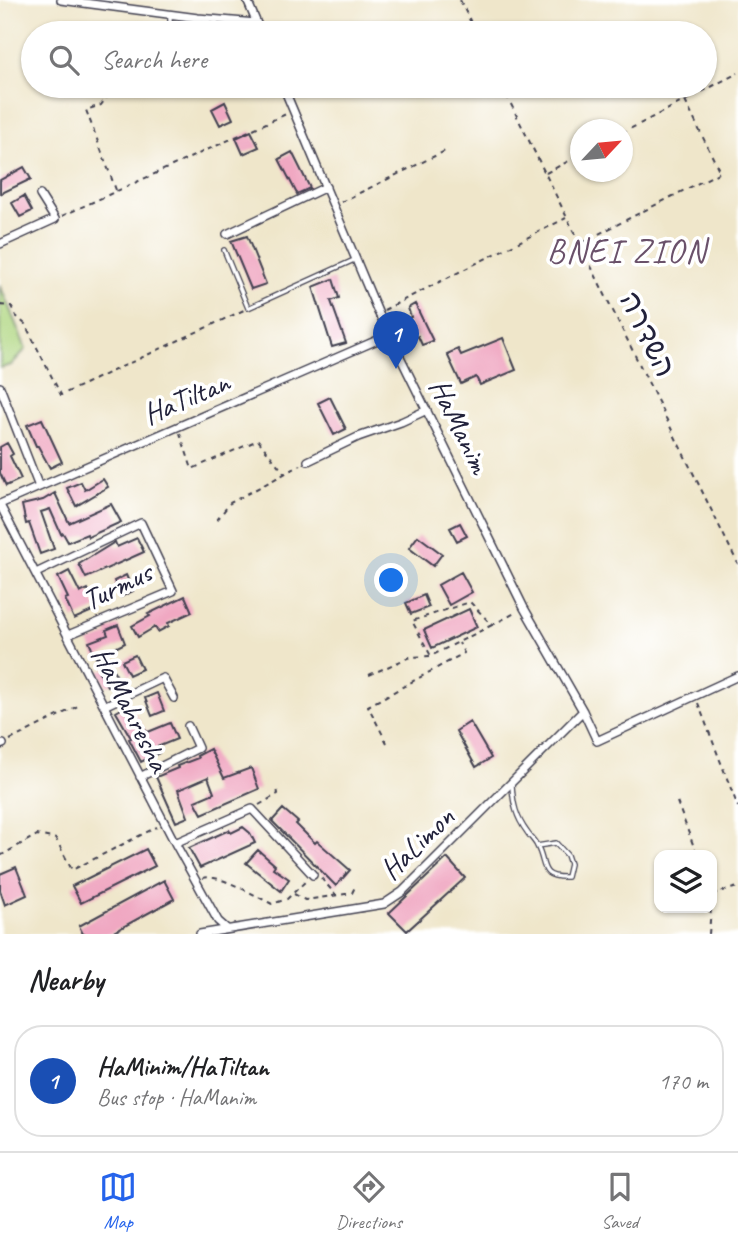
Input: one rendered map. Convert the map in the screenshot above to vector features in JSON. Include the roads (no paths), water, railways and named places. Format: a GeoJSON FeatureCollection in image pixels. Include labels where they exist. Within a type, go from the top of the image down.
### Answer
{"type":"FeatureCollection","features":[{"type":"Feature","properties":{"kind":"street"},"geometry":{"type":"LineString","coordinates":[[61,0],[237,21]]}},
{"type":"Feature","properties":{"kind":"street"},"geometry":{"type":"LineString","coordinates":[[247,0],[255,21]]}},
{"type":"Feature","properties":{"kind":"street","name":"HaManim"},"geometry":{"type":"LineString","coordinates":[[288,98],[389,335],[524,608],[583,711],[597,741],[738,676]]}},
{"type":"Feature","properties":{"kind":"street"},"geometry":{"type":"LineString","coordinates":[[227,234],[326,187]]}},
{"type":"Feature","properties":{"kind":"street"},"geometry":{"type":"LineString","coordinates":[[0,244],[55,219],[40,195]]}},
{"type":"Feature","properties":{"kind":"street","name":"HaTiltan"},"geometry":{"type":"LineString","coordinates":[[0,504],[389,335]]}},
{"type":"Feature","properties":{"kind":"street"},"geometry":{"type":"LineString","coordinates":[[0,387],[39,487]]}},
{"type":"Feature","properties":{"kind":"street"},"geometry":{"type":"LineString","coordinates":[[308,461],[358,437],[427,410]]}},
{"type":"Feature","properties":{"kind":"street","name":"HaMahresha"},"geometry":{"type":"LineString","coordinates":[[0,504],[195,881],[218,921],[228,929]]}},
{"type":"Feature","properties":{"kind":"street","name":"Turmus"},"geometry":{"type":"LineString","coordinates":[[36,573],[141,523],[173,591],[68,635]]}},
{"type":"Feature","properties":{"kind":"street"},"geometry":{"type":"LineString","coordinates":[[104,706],[163,678],[174,698]]}},
{"type":"Feature","properties":{"kind":"street","name":"HaLimon"},"geometry":{"type":"LineString","coordinates":[[200,934],[384,904],[402,892],[583,711]]}},
{"type":"Feature","properties":{"kind":"street"},"geometry":{"type":"LineString","coordinates":[[140,776],[198,748],[188,726]]}},
{"type":"Feature","properties":{"kind":"street"},"geometry":{"type":"LineString","coordinates":[[175,843],[252,809],[313,875]]}},
{"type":"Feature","properties":{"kind":"lane"},"geometry":{"type":"LineString","coordinates":[[170,14],[170,21]]}},
{"type":"Feature","properties":{"kind":"lane"},"geometry":{"type":"LineString","coordinates":[[225,250],[248,308],[356,259]]}},
{"type":"Feature","properties":{"kind":"lane"},"geometry":{"type":"LineString","coordinates":[[512,782],[515,811],[537,846],[542,866],[555,877],[567,877],[570,864],[562,847],[556,843],[537,846]]}},
{"type":"Feature","properties":{"kind":"place","name":"HaMinim/HaTiltan"},"geometry":{"type":"Point","coordinates":[396,369]}},
{"type":"Feature","properties":{"kind":"district","name":"BNEI ZION"},"geometry":{"type":"Point","coordinates":[627,250]}}]}
